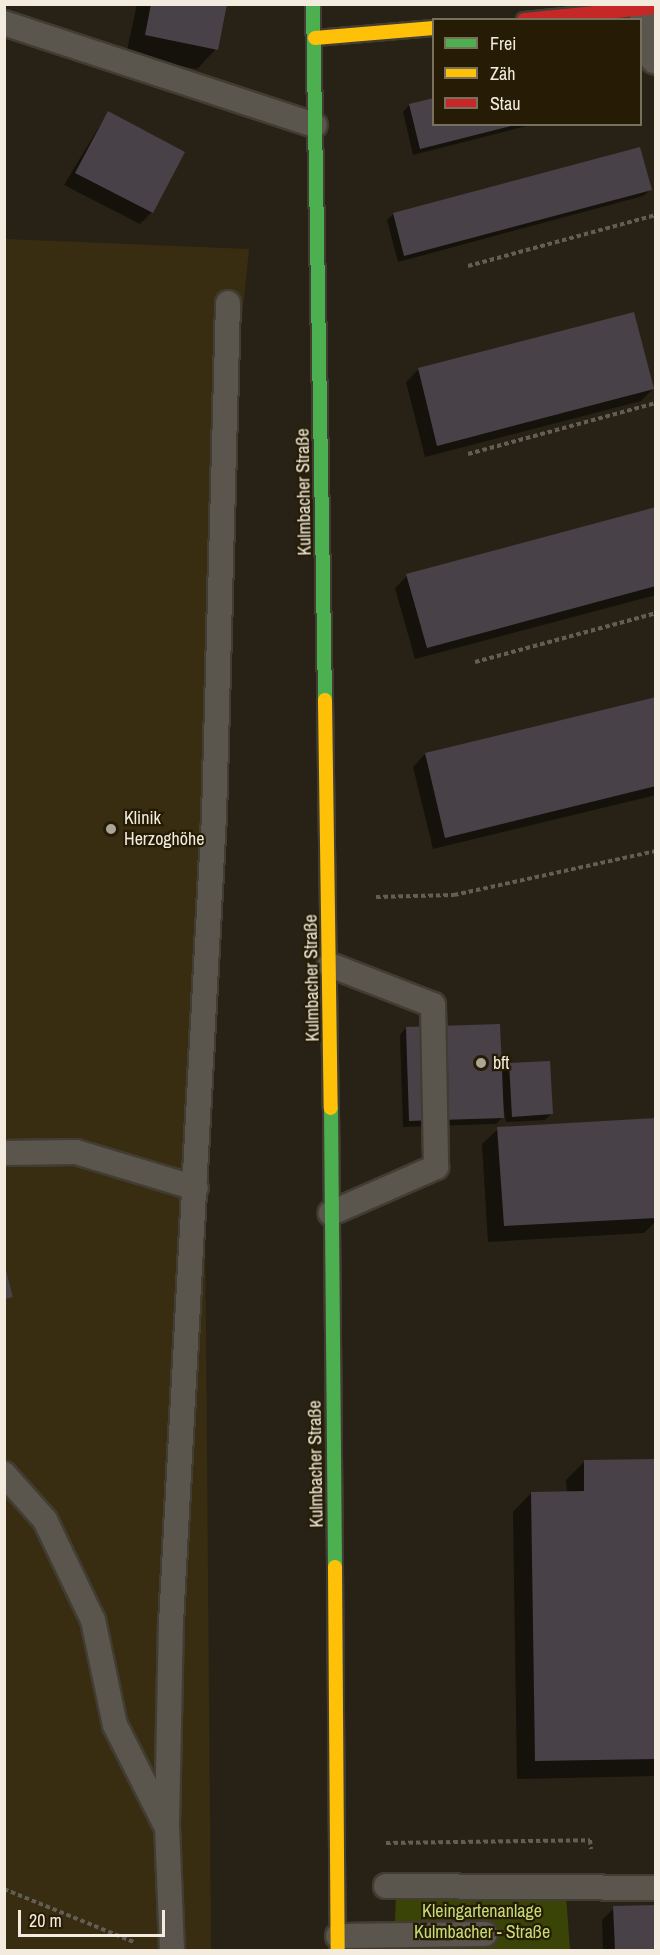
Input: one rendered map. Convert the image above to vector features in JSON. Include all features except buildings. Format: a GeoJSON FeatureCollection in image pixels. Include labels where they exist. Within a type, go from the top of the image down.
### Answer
{"type":"FeatureCollection","features":[{"type":"Feature","properties":{"kind":"main road","name":"Kulmbacher Straße"},"geometry":{"type":"LineString","coordinates":[[313,4],[330,965],[338,1943]]}},
{"type":"Feature","properties":{"kind":"main road"},"geometry":{"type":"LineString","coordinates":[[545,18],[650,8]]}},
{"type":"Feature","properties":{"kind":"main road"},"geometry":{"type":"LineString","coordinates":[[315,38],[432,28]]}},
{"type":"Feature","properties":{"kind":"street"},"geometry":{"type":"LineString","coordinates":[[650,8],[656,57]]}},
{"type":"Feature","properties":{"kind":"lane"},"geometry":{"type":"LineString","coordinates":[[4,23],[315,125]]}},
{"type":"Feature","properties":{"kind":"lane"},"geometry":{"type":"LineString","coordinates":[[172,1950],[166,1826],[172,1599],[190,1210],[196,1188],[214,817],[228,303]]}},
{"type":"Feature","properties":{"kind":"lane"},"geometry":{"type":"LineString","coordinates":[[330,965],[433,1005],[435,1167],[332,1213]]}},
{"type":"Feature","properties":{"kind":"lane"},"geometry":{"type":"LineString","coordinates":[[4,1153],[76,1152],[196,1188]]}},
{"type":"Feature","properties":{"kind":"lane"},"geometry":{"type":"LineString","coordinates":[[4,1474],[45,1520],[93,1620],[115,1725],[166,1826]]}},
{"type":"Feature","properties":{"kind":"lane"},"geometry":{"type":"LineString","coordinates":[[386,1886],[656,1888]]}},
{"type":"Feature","properties":{"kind":"lane"},"geometry":{"type":"LineString","coordinates":[[338,1943],[485,1934]]}},
{"type":"Feature","properties":{"kind":"path"},"geometry":{"type":"LineString","coordinates":[[468,266],[656,215]]}},
{"type":"Feature","properties":{"kind":"path"},"geometry":{"type":"LineString","coordinates":[[468,454],[656,403]]}},
{"type":"Feature","properties":{"kind":"path"},"geometry":{"type":"LineString","coordinates":[[475,662],[656,613]]}},
{"type":"Feature","properties":{"kind":"path"},"geometry":{"type":"LineString","coordinates":[[376,897],[454,896],[656,851]]}},
{"type":"Feature","properties":{"kind":"path"},"geometry":{"type":"LineString","coordinates":[[4,1889],[144,1946]]}},
{"type":"Feature","properties":{"kind":"shaded area","name":"Klinik Herzoghöhe"},"geometry":{"type":"Polygon","coordinates":[[[5,239],[249,249],[229,447],[205,1211],[211,1950],[5,1950],[5,239]]]}},
{"type":"Feature","properties":{"kind":"green space","name":"Kleingartenanlage Kulmbacher - Straße"},"geometry":{"type":"Polygon","coordinates":[[[396,1895],[566,1895],[570,1950],[394,1950],[396,1895]]]}},
{"type":"Feature","properties":{"kind":"traffic: fast"},"geometry":{"type":"LineString","coordinates":[[313,4],[325,700]]}},
{"type":"Feature","properties":{"kind":"traffic: fast"},"geometry":{"type":"LineString","coordinates":[[331,1108],[335,1567]]}},
{"type":"Feature","properties":{"kind":"traffic: slow"},"geometry":{"type":"LineString","coordinates":[[315,38],[432,28]]}},
{"type":"Feature","properties":{"kind":"traffic: slow"},"geometry":{"type":"LineString","coordinates":[[325,700],[331,1108]]}},
{"type":"Feature","properties":{"kind":"traffic: slow"},"geometry":{"type":"LineString","coordinates":[[335,1567],[338,1950]]}},
{"type":"Feature","properties":{"kind":"traffic: jam"},"geometry":{"type":"LineString","coordinates":[[544,18],[656,7]]}},
{"type":"Feature","properties":{"kind":"place","name":"Klinik Herzoghöhe"},"geometry":{"type":"Point","coordinates":[111,829]}},
{"type":"Feature","properties":{"kind":"place","name":"bft"},"geometry":{"type":"Point","coordinates":[481,1063]}}]}
